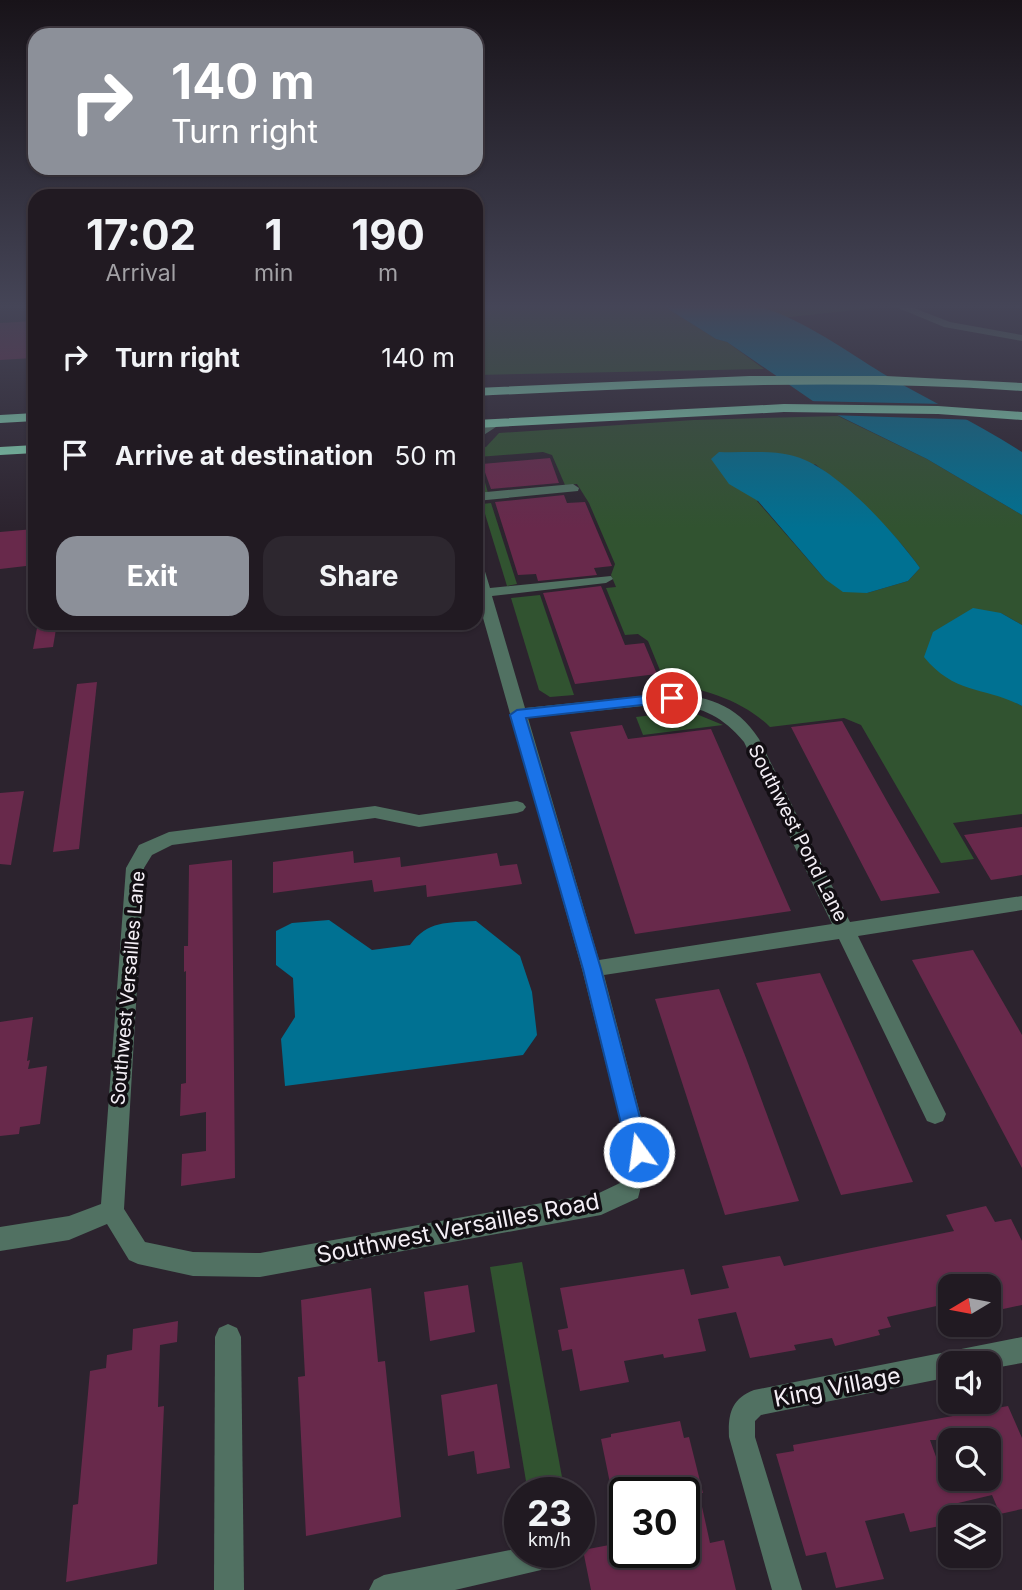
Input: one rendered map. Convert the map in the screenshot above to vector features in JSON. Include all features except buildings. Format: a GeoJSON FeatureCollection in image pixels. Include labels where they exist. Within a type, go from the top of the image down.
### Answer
{"type":"FeatureCollection","features":[{"type":"Feature","properties":{"kind":"highway"},"geometry":{"type":"LineString","coordinates":[[483,392],[666,383],[831,379]]}},
{"type":"Feature","properties":{"kind":"highway"},"geometry":{"type":"LineString","coordinates":[[845,379],[1019,386]]}},
{"type":"Feature","properties":{"kind":"highway"},"geometry":{"type":"LineString","coordinates":[[483,424],[818,408],[1022,415]]}},
{"type":"Feature","properties":{"kind":"highway"},"geometry":{"type":"LineString","coordinates":[[0,419],[28,417]]}},
{"type":"Feature","properties":{"kind":"highway"},"geometry":{"type":"LineString","coordinates":[[0,451],[28,449]]}},
{"type":"Feature","properties":{"kind":"street"},"geometry":{"type":"LineString","coordinates":[[483,431],[492,424]]}},
{"type":"Feature","properties":{"kind":"street"},"geometry":{"type":"LineString","coordinates":[[483,496],[573,488]]}},
{"type":"Feature","properties":{"kind":"street"},"geometry":{"type":"LineString","coordinates":[[484,593],[606,579]]}},
{"type":"Feature","properties":{"kind":"street","name":"Southwest Versailles Road"},"geometry":{"type":"LineString","coordinates":[[112,1211],[138,1252],[193,1264],[260,1265],[601,1204],[630,1190],[639,1152],[592,969],[483,590]]}},
{"type":"Feature","properties":{"kind":"street","name":"Southwest Pond Lane"},"geometry":{"type":"LineString","coordinates":[[517,715],[672,698],[701,703],[733,718],[751,738],[848,931],[935,1114]]}},
{"type":"Feature","properties":{"kind":"street","name":"Southwest Versailles Lane"},"geometry":{"type":"LineString","coordinates":[[112,1211],[135,868],[145,850],[169,839],[375,812],[419,821],[517,807]]}},
{"type":"Feature","properties":{"kind":"street"},"geometry":{"type":"LineString","coordinates":[[592,969],[1022,903]]}},
{"type":"Feature","properties":{"kind":"street"},"geometry":{"type":"LineString","coordinates":[[0,1239],[69,1228],[112,1211]]}},
{"type":"Feature","properties":{"kind":"street"},"geometry":{"type":"LineString","coordinates":[[228,1337],[229,1590]]}},
{"type":"Feature","properties":{"kind":"street"},"geometry":{"type":"LineString","coordinates":[[1001,1354],[1022,1350]]}},
{"type":"Feature","properties":{"kind":"street","name":"King Village"},"geometry":{"type":"LineString","coordinates":[[787,1590],[742,1437],[741,1416],[754,1403],[938,1366]]}},
{"type":"Feature","properties":{"kind":"street"},"geometry":{"type":"LineString","coordinates":[[384,1590],[504,1566]]}},
{"type":"Feature","properties":{"kind":"green space"},"geometry":{"type":"Polygon","coordinates":[[[838,416],[927,459],[1022,515],[1022,625],[1001,613],[1016,703],[1022,706],[1022,814],[953,823],[974,859],[941,863],[861,725],[844,718],[770,727],[748,710],[722,697],[693,688],[666,685],[648,641],[638,634],[625,635],[606,588],[616,587],[611,575],[615,564],[589,503],[577,484],[565,485],[552,455],[543,452],[483,457],[483,447],[499,433],[694,420],[838,416]],[[815,464],[757,501],[825,579],[867,593],[908,581],[920,568],[858,500],[815,464]]]}},
{"type":"Feature","properties":{"kind":"green space"},"geometry":{"type":"Polygon","coordinates":[[[483,475],[488,493],[483,493],[483,475]]]}},
{"type":"Feature","properties":{"kind":"green space"},"geometry":{"type":"Polygon","coordinates":[[[491,503],[517,584],[507,586],[483,504],[491,503]]]}},
{"type":"Feature","properties":{"kind":"green space"},"geometry":{"type":"Polygon","coordinates":[[[540,595],[574,695],[550,697],[539,690],[511,598],[540,595]]]}},
{"type":"Feature","properties":{"kind":"green space"},"geometry":{"type":"Polygon","coordinates":[[[689,711],[723,725],[643,735],[636,717],[689,711]]]}},
{"type":"Feature","properties":{"kind":"green space"},"geometry":{"type":"Polygon","coordinates":[[[522,1262],[562,1477],[525,1477],[490,1267],[522,1262]]]}},
{"type":"Feature","properties":{"kind":"water"},"geometry":{"type":"Polygon","coordinates":[[[781,379],[893,379],[1022,452],[1022,515],[927,459],[823,408],[781,379]]]}},
{"type":"Feature","properties":{"kind":"water"},"geometry":{"type":"Polygon","coordinates":[[[719,452],[790,455],[825,471],[862,501],[920,568],[908,581],[867,593],[843,592],[825,579],[758,501],[729,484],[711,459],[719,452]]]}},
{"type":"Feature","properties":{"kind":"water"},"geometry":{"type":"Polygon","coordinates":[[[973,608],[1001,613],[1022,625],[1022,706],[947,678],[924,657],[933,632],[973,608]]]}},
{"type":"Feature","properties":{"kind":"water"},"geometry":{"type":"Polygon","coordinates":[[[329,920],[372,950],[410,945],[424,931],[439,924],[476,921],[520,956],[532,992],[537,1035],[523,1055],[285,1086],[281,1039],[295,1017],[293,978],[276,965],[276,931],[292,923],[329,920]]]}},
{"type":"Feature","properties":{"kind":"pier"},"geometry":{"type":"Polygon","coordinates":[[[806,401],[945,404],[978,420],[829,415],[806,401]]]}},
{"type":"Feature","properties":{"kind":"route"},"geometry":{"type":"LineString","coordinates":[[639,1152],[592,969],[517,715],[672,698]]}}]}
